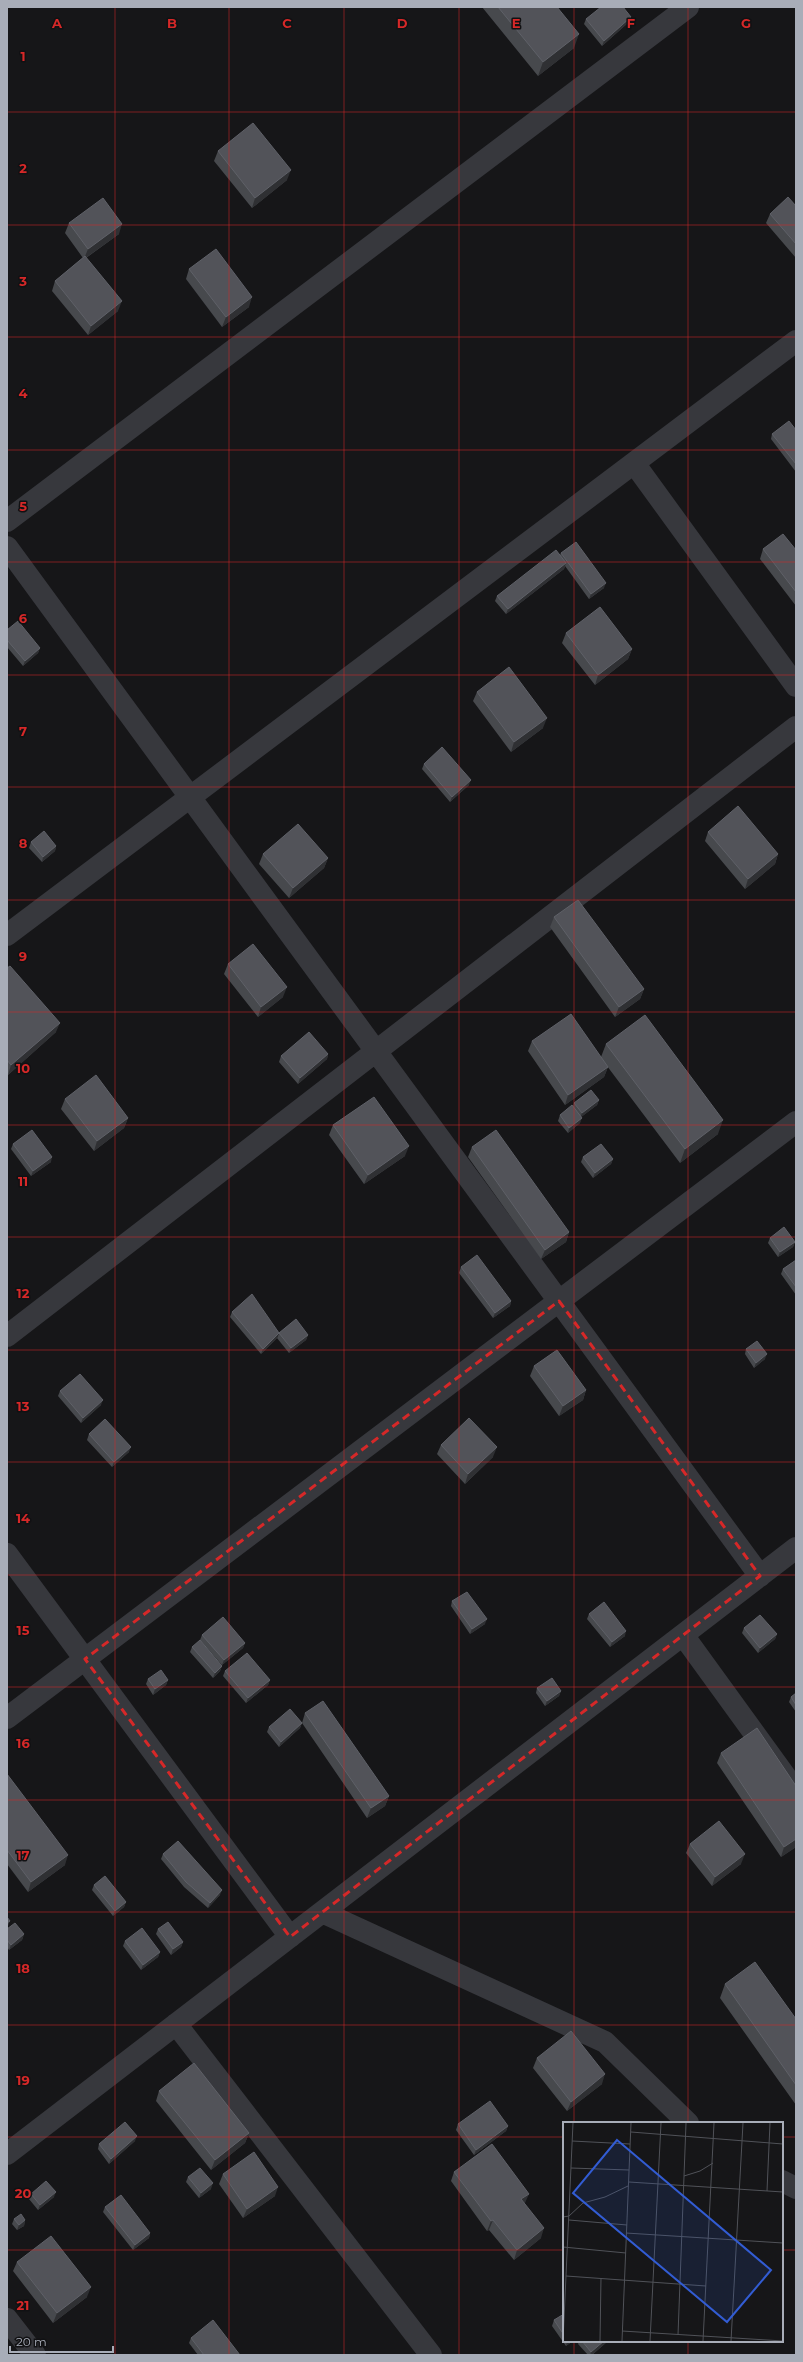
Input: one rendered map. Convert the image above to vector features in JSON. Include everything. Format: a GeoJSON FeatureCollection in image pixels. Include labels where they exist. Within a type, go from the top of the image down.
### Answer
{"type":"FeatureCollection","features":[{"type":"Feature","properties":{"kind":"street"},"geometry":{"type":"LineString","coordinates":[[7,521],[688,7]]}},
{"type":"Feature","properties":{"kind":"street"},"geometry":{"type":"LineString","coordinates":[[7,935],[796,341]]}},
{"type":"Feature","properties":{"kind":"street"},"geometry":{"type":"LineString","coordinates":[[634,463],[796,686]]}},
{"type":"Feature","properties":{"kind":"street"},"geometry":{"type":"LineString","coordinates":[[7,547],[760,1576]]}},
{"type":"Feature","properties":{"kind":"street"},"geometry":{"type":"LineString","coordinates":[[7,1336],[796,728]]}},
{"type":"Feature","properties":{"kind":"street"},"geometry":{"type":"LineString","coordinates":[[7,1718],[796,1122]]}},
{"type":"Feature","properties":{"kind":"street"},"geometry":{"type":"LineString","coordinates":[[7,2154],[796,1548]]}},
{"type":"Feature","properties":{"kind":"street"},"geometry":{"type":"LineString","coordinates":[[7,1554],[290,1937]]}},
{"type":"Feature","properties":{"kind":"street"},"geometry":{"type":"LineString","coordinates":[[683,1635],[796,1792]]}},
{"type":"Feature","properties":{"kind":"street"},"geometry":{"type":"LineString","coordinates":[[322,1912],[604,2042],[687,2122]]}},
{"type":"Feature","properties":{"kind":"street"},"geometry":{"type":"LineString","coordinates":[[176,2024],[431,2355]]}},
{"type":"Feature","properties":{"kind":"street"},"geometry":{"type":"LineString","coordinates":[[783,2182],[796,2188]]}},
{"type":"Feature","properties":{"kind":"street"},"geometry":{"type":"LineString","coordinates":[[7,2318],[34,2355]]}},
{"type":"Feature","properties":{"kind":"highlighted area"},"geometry":{"type":"Polygon","coordinates":[[[559,1301],[760,1576],[290,1937],[85,1659],[559,1301]]]}},
{"type":"Feature","properties":{"kind":"building"},"geometry":{"type":"Polygon","coordinates":[[[498,7],[557,7],[579,34],[543,62],[498,7]]]}},
{"type":"Feature","properties":{"kind":"building"},"geometry":{"type":"Polygon","coordinates":[[[601,7],[623,7],[631,17],[604,41],[586,19],[601,7]]]}},
{"type":"Feature","properties":{"kind":"building"},"geometry":{"type":"Polygon","coordinates":[[[253,123],[291,170],[255,198],[218,151],[253,123]]]}},
{"type":"Feature","properties":{"kind":"building"},"geometry":{"type":"Polygon","coordinates":[[[788,197],[796,206],[796,244],[770,214],[788,197]]]}},
{"type":"Feature","properties":{"kind":"building"},"geometry":{"type":"Polygon","coordinates":[[[103,198],[122,224],[88,249],[69,223],[103,198]]]}},
{"type":"Feature","properties":{"kind":"building"},"geometry":{"type":"Polygon","coordinates":[[[216,249],[252,297],[226,317],[189,269],[216,249]]]}},
{"type":"Feature","properties":{"kind":"building"},"geometry":{"type":"Polygon","coordinates":[[[85,256],[122,301],[91,326],[55,281],[85,256]]]}},
{"type":"Feature","properties":{"kind":"building"},"geometry":{"type":"Polygon","coordinates":[[[789,421],[796,430],[796,464],[772,434],[789,421]]]}},
{"type":"Feature","properties":{"kind":"building"},"geometry":{"type":"Polygon","coordinates":[[[783,534],[796,550],[796,592],[763,549],[783,534]]]}},
{"type":"Feature","properties":{"kind":"building"},"geometry":{"type":"Polygon","coordinates":[[[576,542],[606,583],[591,594],[561,553],[576,542]]]}},
{"type":"Feature","properties":{"kind":"building"},"geometry":{"type":"Polygon","coordinates":[[[556,550],[566,563],[508,609],[497,596],[556,550]]]}},
{"type":"Feature","properties":{"kind":"building"},"geometry":{"type":"Polygon","coordinates":[[[600,607],[632,649],[598,675],[566,633],[600,607]]]}},
{"type":"Feature","properties":{"kind":"building"},"geometry":{"type":"Polygon","coordinates":[[[18,621],[40,648],[25,661],[7,640],[7,630],[18,621]]]}},
{"type":"Feature","properties":{"kind":"building"},"geometry":{"type":"Polygon","coordinates":[[[509,667],[547,718],[514,742],[477,692],[509,667]]]}},
{"type":"Feature","properties":{"kind":"building"},"geometry":{"type":"Polygon","coordinates":[[[442,747],[471,780],[452,797],[424,764],[442,747]]]}},
{"type":"Feature","properties":{"kind":"building"},"geometry":{"type":"Polygon","coordinates":[[[738,806],[778,854],[748,879],[708,832],[738,806]]]}},
{"type":"Feature","properties":{"kind":"building"},"geometry":{"type":"Polygon","coordinates":[[[298,824],[328,858],[293,888],[263,854],[298,824]]]}},
{"type":"Feature","properties":{"kind":"building"},"geometry":{"type":"Polygon","coordinates":[[[44,831],[56,846],[43,857],[31,842],[44,831]]]}},
{"type":"Feature","properties":{"kind":"building"},"geometry":{"type":"Polygon","coordinates":[[[578,900],[644,989],[619,1007],[554,917],[578,900]]]}},
{"type":"Feature","properties":{"kind":"building"},"geometry":{"type":"Polygon","coordinates":[[[253,944],[287,987],[261,1007],[228,964],[253,944]]]}},
{"type":"Feature","properties":{"kind":"building"},"geometry":{"type":"Polygon","coordinates":[[[10,966],[60,1023],[11,1065],[7,1060],[7,968],[10,966]]]}},
{"type":"Feature","properties":{"kind":"building"},"geometry":{"type":"Polygon","coordinates":[[[571,1014],[608,1067],[568,1095],[532,1041],[571,1014]]]}},
{"type":"Feature","properties":{"kind":"building"},"geometry":{"type":"Polygon","coordinates":[[[645,1015],[723,1120],[685,1149],[606,1044],[645,1015]]]}},
{"type":"Feature","properties":{"kind":"building"},"geometry":{"type":"Polygon","coordinates":[[[309,1032],[328,1054],[300,1078],[281,1056],[309,1032]]]}},
{"type":"Feature","properties":{"kind":"building"},"geometry":{"type":"Polygon","coordinates":[[[96,1075],[128,1118],[97,1141],[65,1099],[96,1075]]]}},
{"type":"Feature","properties":{"kind":"building"},"geometry":{"type":"Polygon","coordinates":[[[591,1090],[599,1100],[582,1113],[574,1103],[591,1090]]]}},
{"type":"Feature","properties":{"kind":"building"},"geometry":{"type":"Polygon","coordinates":[[[374,1097],[409,1146],[368,1175],[333,1125],[374,1097]]]}},
{"type":"Feature","properties":{"kind":"building"},"geometry":{"type":"Polygon","coordinates":[[[572,1105],[582,1118],[569,1128],[560,1115],[572,1105]]]}},
{"type":"Feature","properties":{"kind":"building"},"geometry":{"type":"Polygon","coordinates":[[[32,1130],[52,1157],[33,1171],[13,1144],[32,1130]]]}},
{"type":"Feature","properties":{"kind":"building"},"geometry":{"type":"Polygon","coordinates":[[[496,1130],[569,1232],[545,1250],[472,1147],[496,1130]]]}},
{"type":"Feature","properties":{"kind":"building"},"geometry":{"type":"Polygon","coordinates":[[[601,1144],[613,1159],[595,1173],[583,1157],[601,1144]]]}},
{"type":"Feature","properties":{"kind":"building"},"geometry":{"type":"Polygon","coordinates":[[[784,1227],[795,1242],[780,1252],[770,1238],[784,1227]]]}},
{"type":"Feature","properties":{"kind":"building"},"geometry":{"type":"Polygon","coordinates":[[[477,1255],[511,1301],[495,1313],[461,1267],[477,1255]]]}},
{"type":"Feature","properties":{"kind":"building"},"geometry":{"type":"Polygon","coordinates":[[[796,1260],[796,1287],[783,1269],[796,1260]]]}},
{"type":"Feature","properties":{"kind":"building"},"geometry":{"type":"Polygon","coordinates":[[[252,1294],[279,1333],[263,1349],[232,1312],[252,1294]]]}},
{"type":"Feature","properties":{"kind":"building"},"geometry":{"type":"Polygon","coordinates":[[[296,1319],[308,1335],[291,1348],[279,1333],[296,1319]]]}},
{"type":"Feature","properties":{"kind":"building"},"geometry":{"type":"Polygon","coordinates":[[[757,1341],[767,1354],[756,1363],[746,1349],[757,1341]]]}},
{"type":"Feature","properties":{"kind":"building"},"geometry":{"type":"Polygon","coordinates":[[[557,1350],[586,1390],[563,1406],[534,1366],[557,1350]]]}},
{"type":"Feature","properties":{"kind":"building"},"geometry":{"type":"Polygon","coordinates":[[[80,1374],[103,1400],[83,1418],[60,1391],[80,1374]]]}},
{"type":"Feature","properties":{"kind":"building"},"geometry":{"type":"Polygon","coordinates":[[[469,1418],[497,1447],[468,1474],[441,1445],[469,1418]]]}},
{"type":"Feature","properties":{"kind":"building"},"geometry":{"type":"Polygon","coordinates":[[[105,1419],[131,1447],[114,1462],[89,1434],[105,1419]]]}},
{"type":"Feature","properties":{"kind":"building"},"geometry":{"type":"Polygon","coordinates":[[[467,1592],[487,1619],[472,1629],[452,1601],[467,1592]]]}},
{"type":"Feature","properties":{"kind":"building"},"geometry":{"type":"Polygon","coordinates":[[[604,1602],[626,1631],[612,1642],[589,1614],[604,1602]]]}},
{"type":"Feature","properties":{"kind":"building"},"geometry":{"type":"Polygon","coordinates":[[[760,1615],[777,1634],[760,1648],[744,1628],[760,1615]]]}},
{"type":"Feature","properties":{"kind":"building"},"geometry":{"type":"Polygon","coordinates":[[[223,1617],[245,1643],[224,1660],[202,1635],[223,1617]]]}},
{"type":"Feature","properties":{"kind":"building"},"geometry":{"type":"Polygon","coordinates":[[[200,1640],[222,1666],[215,1673],[192,1647],[200,1640]]]}},
{"type":"Feature","properties":{"kind":"building"},"geometry":{"type":"Polygon","coordinates":[[[247,1653],[270,1680],[248,1698],[225,1671],[247,1653]]]}},
{"type":"Feature","properties":{"kind":"building"},"geometry":{"type":"Polygon","coordinates":[[[161,1670],[168,1680],[155,1689],[148,1679],[161,1670]]]}},
{"type":"Feature","properties":{"kind":"building"},"geometry":{"type":"Polygon","coordinates":[[[552,1678],[561,1691],[547,1701],[537,1688],[552,1678]]]}},
{"type":"Feature","properties":{"kind":"building"},"geometry":{"type":"Polygon","coordinates":[[[796,1693],[796,1705],[791,1697],[796,1693]]]}},
{"type":"Feature","properties":{"kind":"building"},"geometry":{"type":"Polygon","coordinates":[[[323,1701],[389,1796],[371,1808],[305,1713],[323,1701]]]}},
{"type":"Feature","properties":{"kind":"building"},"geometry":{"type":"Polygon","coordinates":[[[290,1709],[302,1723],[281,1742],[269,1727],[290,1709]]]}},
{"type":"Feature","properties":{"kind":"building"},"geometry":{"type":"Polygon","coordinates":[[[757,1728],[796,1786],[796,1839],[784,1847],[721,1753],[757,1728]]]}},
{"type":"Feature","properties":{"kind":"building"},"geometry":{"type":"Polygon","coordinates":[[[7,1774],[68,1855],[31,1882],[7,1850],[7,1774]]]}},
{"type":"Feature","properties":{"kind":"building"},"geometry":{"type":"Polygon","coordinates":[[[719,1821],[745,1854],[715,1877],[690,1844],[719,1821]]]}},
{"type":"Feature","properties":{"kind":"building"},"geometry":{"type":"Polygon","coordinates":[[[178,1841],[222,1890],[210,1903],[186,1882],[163,1854],[178,1841]]]}},
{"type":"Feature","properties":{"kind":"building"},"geometry":{"type":"Polygon","coordinates":[[[105,1876],[126,1902],[115,1911],[94,1885],[105,1876]]]}},
{"type":"Feature","properties":{"kind":"building"},"geometry":{"type":"Polygon","coordinates":[[[168,1922],[183,1942],[173,1949],[158,1929],[168,1922]]]}},
{"type":"Feature","properties":{"kind":"building"},"geometry":{"type":"Polygon","coordinates":[[[15,1923],[24,1934],[11,1945],[7,1940],[7,1929],[15,1923]]]}},
{"type":"Feature","properties":{"kind":"building"},"geometry":{"type":"Polygon","coordinates":[[[142,1928],[160,1952],[143,1965],[125,1941],[142,1928]]]}},
{"type":"Feature","properties":{"kind":"building"},"geometry":{"type":"Polygon","coordinates":[[[755,1962],[796,2019],[796,2085],[725,1984],[755,1962]]]}},
{"type":"Feature","properties":{"kind":"building"},"geometry":{"type":"Polygon","coordinates":[[[571,2031],[605,2074],[571,2102],[537,2058],[571,2031]]]}},
{"type":"Feature","properties":{"kind":"building"},"geometry":{"type":"Polygon","coordinates":[[[194,2063],[249,2133],[215,2160],[159,2091],[194,2063]]]}},
{"type":"Feature","properties":{"kind":"building"},"geometry":{"type":"Polygon","coordinates":[[[490,2101],[508,2126],[476,2150],[458,2124],[490,2101]]]}},
{"type":"Feature","properties":{"kind":"building"},"geometry":{"type":"Polygon","coordinates":[[[125,2122],[137,2136],[111,2159],[99,2144],[125,2122]]]}},
{"type":"Feature","properties":{"kind":"building"},"geometry":{"type":"Polygon","coordinates":[[[492,2144],[529,2194],[521,2199],[544,2228],[517,2250],[493,2220],[491,2221],[454,2172],[492,2144]]]}},
{"type":"Feature","properties":{"kind":"building"},"geometry":{"type":"Polygon","coordinates":[[[254,2152],[278,2187],[247,2209],[223,2174],[254,2152]]]}},
{"type":"Feature","properties":{"kind":"building"},"geometry":{"type":"Polygon","coordinates":[[[200,2168],[213,2183],[201,2193],[188,2177],[200,2168]]]}},
{"type":"Feature","properties":{"kind":"building"},"geometry":{"type":"Polygon","coordinates":[[[46,2181],[56,2192],[40,2205],[31,2194],[46,2181]]]}},
{"type":"Feature","properties":{"kind":"building"},"geometry":{"type":"Polygon","coordinates":[[[121,2195],[150,2233],[135,2245],[105,2207],[121,2195]]]}},
{"type":"Feature","properties":{"kind":"building"},"geometry":{"type":"Polygon","coordinates":[[[21,2214],[25,2220],[19,2225],[14,2219],[21,2214]]]}},
{"type":"Feature","properties":{"kind":"building"},"geometry":{"type":"Polygon","coordinates":[[[51,2236],[91,2287],[57,2313],[17,2262],[51,2236]]]}},
{"type":"Feature","properties":{"kind":"building"},"geometry":{"type":"Polygon","coordinates":[[[563,2315],[563,2334],[554,2320],[563,2315]]]}},
{"type":"Feature","properties":{"kind":"building"},"geometry":{"type":"Polygon","coordinates":[[[213,2320],[240,2355],[204,2355],[191,2338],[213,2320]]]}},
{"type":"Feature","properties":{"kind":"building"},"geometry":{"type":"Polygon","coordinates":[[[583,2342],[603,2342],[591,2352],[583,2342]]]}}]}
